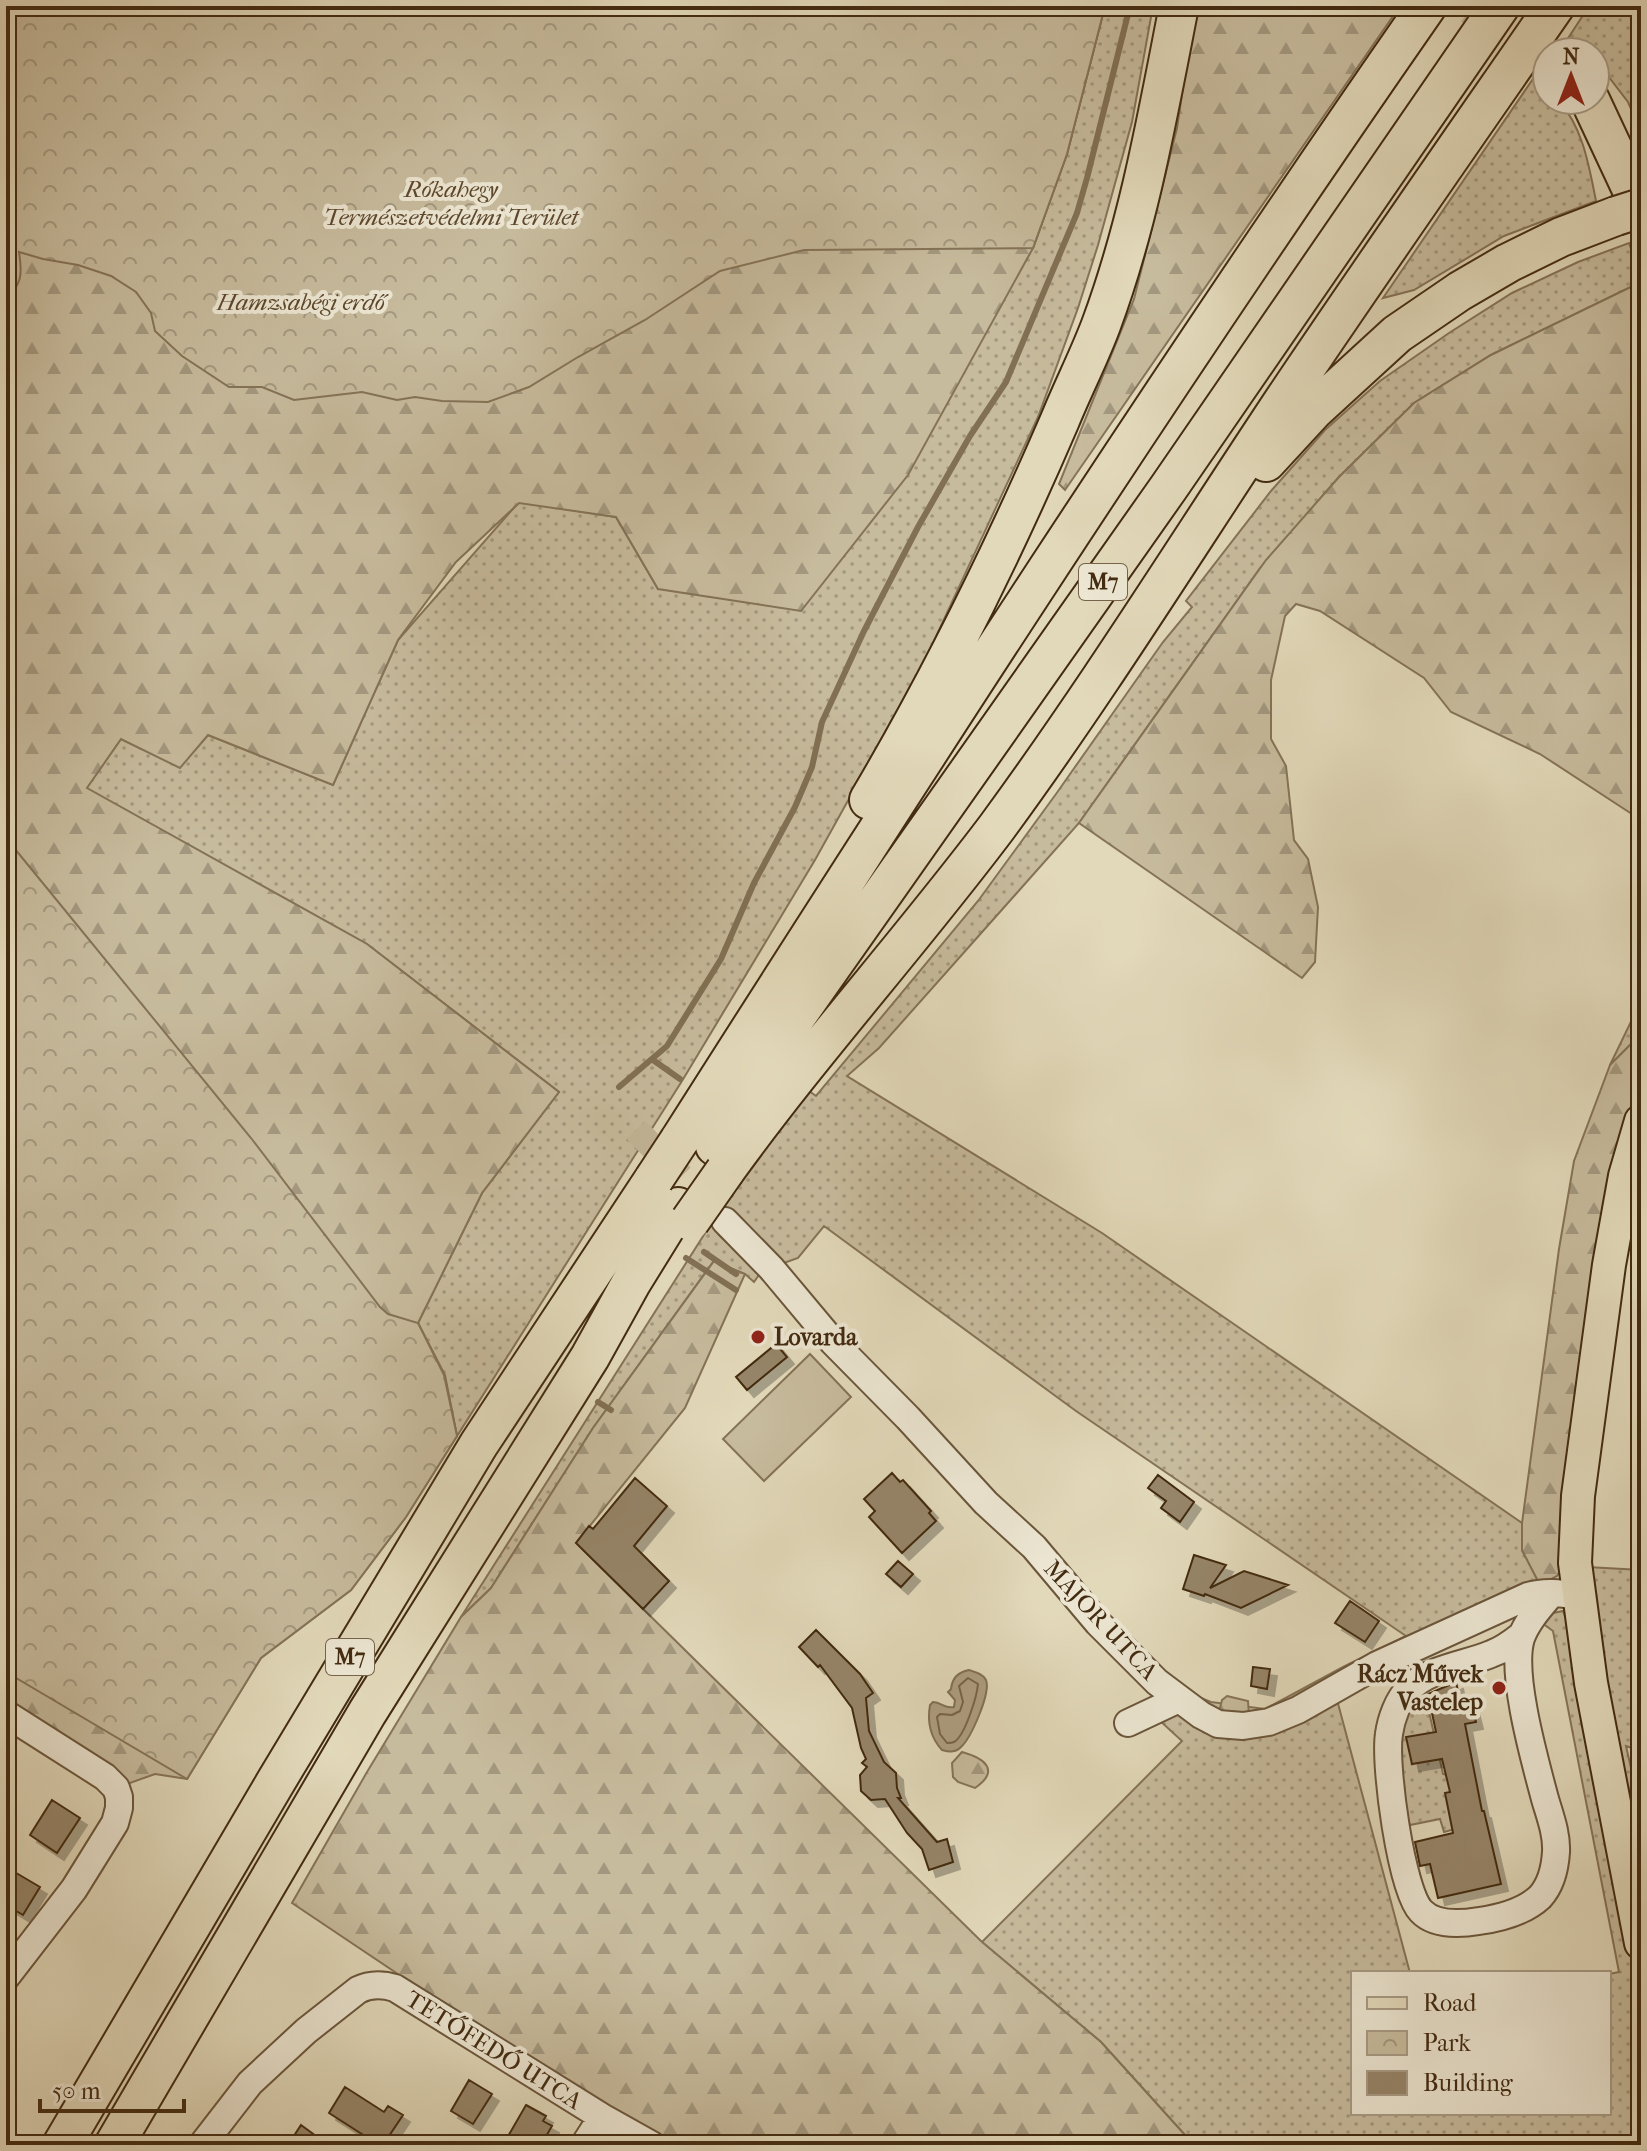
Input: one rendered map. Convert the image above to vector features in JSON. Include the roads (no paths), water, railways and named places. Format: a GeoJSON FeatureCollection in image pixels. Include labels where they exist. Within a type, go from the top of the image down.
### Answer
{"type":"FeatureCollection","features":[{"type":"Feature","properties":{"kind":"highway"},"geometry":{"type":"LineString","coordinates":[[699,1110],[731,1023],[902,744],[1021,511],[1101,325],[1131,230],[1159,112],[1179,6]]}},
{"type":"Feature","properties":{"kind":"highway","name":"M7"},"geometry":{"type":"LineString","coordinates":[[704,1157],[699,1110],[1053,560],[1427,6]]}},
{"type":"Feature","properties":{"kind":"highway","name":"M7"},"geometry":{"type":"LineString","coordinates":[[114,2145],[367,1713],[590,1357],[631,1283],[687,1207],[704,1157],[786,1031],[1169,487],[1500,6]]}},
{"type":"Feature","properties":{"kind":"highway"},"geometry":{"type":"LineString","coordinates":[[1104,674],[1287,396],[1555,6]]}},
{"type":"Feature","properties":{"kind":"highway"},"geometry":{"type":"LineString","coordinates":[[687,1207],[704,1157],[758,1125],[978,851],[1232,502],[1313,411],[1397,334],[1460,291],[1561,237],[1633,211],[1596,116]]}},
{"type":"Feature","properties":{"kind":"highway","name":"M7"},"geometry":{"type":"LineString","coordinates":[[62,2145],[479,1444],[687,1207]]}},
{"type":"Feature","properties":{"kind":"main road"},"geometry":{"type":"LineString","coordinates":[[1641,1121],[1616,1221],[1582,1464],[1575,1563],[1565,1594],[1591,1683],[1641,1943]]}},
{"type":"Feature","properties":{"kind":"street","name":"MAJOR UTCA"},"geometry":{"type":"LineString","coordinates":[[687,1207],[771,1268],[833,1342],[986,1503],[1034,1547],[1098,1623],[1157,1682],[1218,1724],[1243,1726],[1269,1722],[1298,1710],[1377,1665],[1528,1596],[1539,1593],[1565,1594]]}},
{"type":"Feature","properties":{"kind":"street"},"geometry":{"type":"LineString","coordinates":[[1522,1635],[1494,1654],[1424,1677],[1407,1691],[1389,1732],[1387,1755],[1390,1788],[1405,1871],[1413,1898],[1422,1913],[1434,1920],[1459,1924],[1496,1919],[1523,1909],[1541,1896],[1552,1877],[1555,1834],[1535,1762],[1519,1680],[1518,1651],[1522,1635],[1533,1617],[1565,1594]]}},
{"type":"Feature","properties":{"kind":"street"},"geometry":{"type":"LineString","coordinates":[[1128,1723],[1179,1699]]}},
{"type":"Feature","properties":{"kind":"street"},"geometry":{"type":"LineString","coordinates":[[6,1714],[92,1768],[116,1788],[119,1797],[115,1823],[74,1889],[6,1977]]}},
{"type":"Feature","properties":{"kind":"street","name":"TETŐFEDŐ UTCA"},"geometry":{"type":"LineString","coordinates":[[202,2145],[250,2083],[306,2031],[358,1990],[376,1985],[395,1988],[652,2145]]}},
{"type":"Feature","properties":{"kind":"street"},"geometry":{"type":"LineString","coordinates":[[584,2145],[602,2117]]}},
{"type":"Feature","properties":{"kind":"water"},"geometry":{"type":"Polygon","coordinates":[[[969,1670],[986,1680],[983,1705],[970,1735],[961,1747],[952,1752],[942,1750],[930,1729],[930,1705],[933,1702],[954,1707],[955,1700],[948,1692],[956,1676],[969,1670]]]}},
{"type":"Feature","properties":{"kind":"waterway"},"geometry":{"type":"LineString","coordinates":[[619,1087],[667,1046],[721,959],[754,883],[795,807],[812,767],[822,722],[864,631],[918,527],[970,436],[1006,382],[1077,213],[1130,6]]}},
{"type":"Feature","properties":{"kind":"waterway"},"geometry":{"type":"LineString","coordinates":[[653,1060],[680,1079]]}},
{"type":"Feature","properties":{"kind":"waterway"},"geometry":{"type":"LineString","coordinates":[[704,1252],[736,1274]]}},
{"type":"Feature","properties":{"kind":"waterway"},"geometry":{"type":"LineString","coordinates":[[686,1258],[736,1290]]}},
{"type":"Feature","properties":{"kind":"waterway"},"geometry":{"type":"LineString","coordinates":[[598,1402],[611,1410]]}},
{"type":"Feature","properties":{"kind":"tunnel"},"geometry":{"type":"LineString","coordinates":[[1472,6],[1531,47]]}},
{"type":"Feature","properties":{"kind":"tunnel"},"geometry":{"type":"LineString","coordinates":[[636,1130],[714,1210]]}},
{"type":"Feature","properties":{"kind":"place","name":"Lovarda"},"geometry":{"type":"Point","coordinates":[758,1337]}},
{"type":"Feature","properties":{"kind":"place","name":"Rácz Művek Vastelep"},"geometry":{"type":"Point","coordinates":[1499,1688]}},
{"type":"Feature","properties":{"kind":"park label","name":"Rókahegy Természetvédelmi Terület"},"geometry":{"type":"Point","coordinates":[451,203]}},
{"type":"Feature","properties":{"kind":"park label","name":"Hamzsabégi erdő"},"geometry":{"type":"Point","coordinates":[301,302]}}]}
